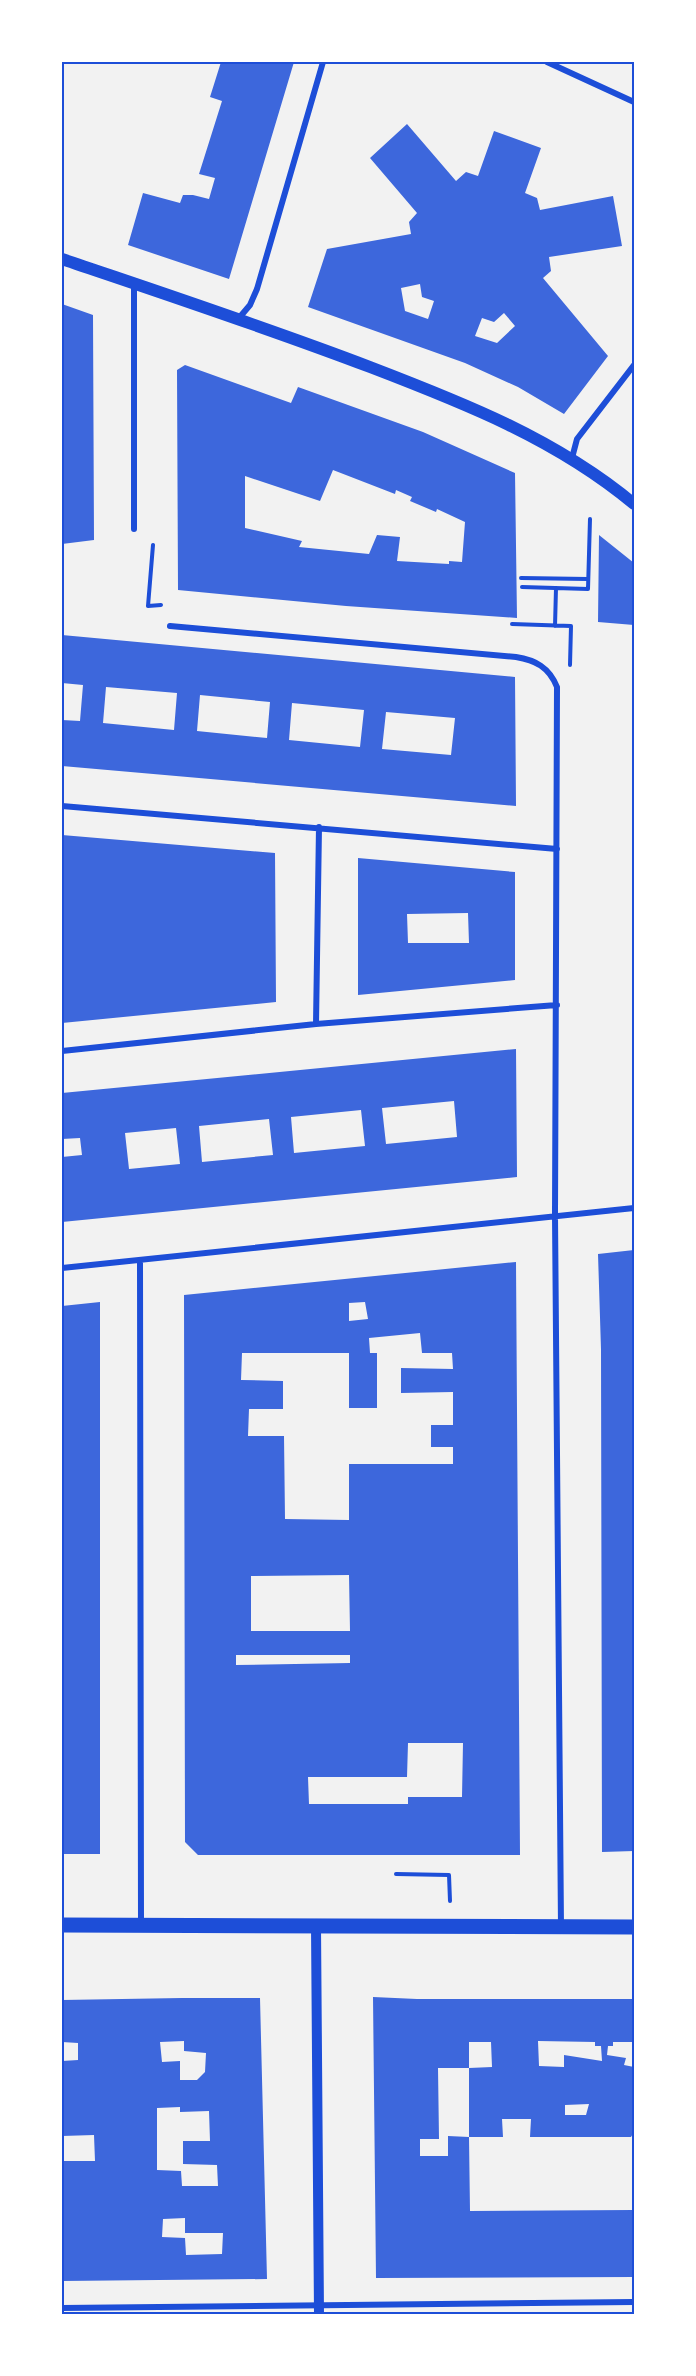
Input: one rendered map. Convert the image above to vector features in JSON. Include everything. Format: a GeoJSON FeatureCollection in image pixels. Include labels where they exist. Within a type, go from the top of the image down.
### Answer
{"type":"FeatureCollection","features":[{"type":"Feature","properties":{"kind":"main road"},"geometry":{"type":"LineString","coordinates":[[62,259],[238,318],[433,391],[505,421],[572,458],[634,504]]}},
{"type":"Feature","properties":{"kind":"main road"},"geometry":{"type":"LineString","coordinates":[[62,1925],[634,1927]]}},
{"type":"Feature","properties":{"kind":"street"},"geometry":{"type":"LineString","coordinates":[[238,318],[250,305],[257,289],[323,62]]}},
{"type":"Feature","properties":{"kind":"street"},"geometry":{"type":"LineString","coordinates":[[547,62],[634,102]]}},
{"type":"Feature","properties":{"kind":"street"},"geometry":{"type":"LineString","coordinates":[[134,284],[134,529]]}},
{"type":"Feature","properties":{"kind":"street"},"geometry":{"type":"LineString","coordinates":[[572,458],[577,439],[634,365]]}},
{"type":"Feature","properties":{"kind":"street"},"geometry":{"type":"LineString","coordinates":[[170,626],[526,658],[538,662],[554,678],[559,696],[555,1216],[561,1927]]}},
{"type":"Feature","properties":{"kind":"street"},"geometry":{"type":"LineString","coordinates":[[62,806],[557,849]]}},
{"type":"Feature","properties":{"kind":"street"},"geometry":{"type":"LineString","coordinates":[[316,1024],[319,827]]}},
{"type":"Feature","properties":{"kind":"street"},"geometry":{"type":"LineString","coordinates":[[62,1051],[316,1024],[557,1005]]}},
{"type":"Feature","properties":{"kind":"street"},"geometry":{"type":"LineString","coordinates":[[62,1268],[634,1208]]}},
{"type":"Feature","properties":{"kind":"street"},"geometry":{"type":"LineString","coordinates":[[140,1261],[141,1925]]}},
{"type":"Feature","properties":{"kind":"street"},"geometry":{"type":"LineString","coordinates":[[316,1926],[319,2310]]}},
{"type":"Feature","properties":{"kind":"street"},"geometry":{"type":"LineString","coordinates":[[62,2308],[319,2310],[634,2302]]}},
{"type":"Feature","properties":{"kind":"path"},"geometry":{"type":"LineString","coordinates":[[522,587],[588,589],[590,519]]}},
{"type":"Feature","properties":{"kind":"path"},"geometry":{"type":"LineString","coordinates":[[153,545],[148,606],[164,605]]}},
{"type":"Feature","properties":{"kind":"path"},"geometry":{"type":"LineString","coordinates":[[521,578],[588,579]]}},
{"type":"Feature","properties":{"kind":"path"},"geometry":{"type":"LineString","coordinates":[[555,626],[556,588]]}},
{"type":"Feature","properties":{"kind":"path"},"geometry":{"type":"LineString","coordinates":[[512,624],[572,626],[570,666]]}},
{"type":"Feature","properties":{"kind":"path"},"geometry":{"type":"LineString","coordinates":[[396,1874],[449,1875],[451,1926]]}},
{"type":"Feature","properties":{"kind":"building"},"geometry":{"type":"Polygon","coordinates":[[[221,62],[294,62],[229,279],[128,245],[143,193],[180,203],[183,195],[209,199],[215,178],[199,174],[222,101],[210,97],[221,62]]]}},
{"type":"Feature","properties":{"kind":"building"},"geometry":{"type":"Polygon","coordinates":[[[407,124],[456,181],[466,172],[478,176],[494,131],[541,148],[525,193],[537,198],[540,210],[613,196],[622,246],[549,257],[551,271],[543,278],[608,356],[564,414],[518,387],[465,363],[308,307],[327,249],[411,234],[409,222],[417,213],[370,158],[407,124]],[[420,284],[401,288],[405,311],[428,319],[434,301],[422,297],[420,284]],[[504,313],[494,322],[482,318],[475,336],[497,343],[515,326],[504,313]]]}},
{"type":"Feature","properties":{"kind":"building"},"geometry":{"type":"Polygon","coordinates":[[[62,304],[93,315],[94,540],[62,544],[62,304]]]}},
{"type":"Feature","properties":{"kind":"building"},"geometry":{"type":"Polygon","coordinates":[[[185,365],[291,403],[298,387],[423,432],[515,473],[517,618],[346,606],[178,590],[177,370],[185,365]],[[333,470],[320,501],[245,476],[245,528],[302,541],[299,547],[369,554],[377,535],[400,537],[397,561],[449,564],[449,561],[462,562],[465,522],[437,509],[436,512],[410,501],[412,497],[396,490],[395,494],[333,470]]]}},
{"type":"Feature","properties":{"kind":"building"},"geometry":{"type":"Polygon","coordinates":[[[599,535],[634,563],[634,625],[598,622],[599,535]]]}},
{"type":"Feature","properties":{"kind":"building"},"geometry":{"type":"Polygon","coordinates":[[[62,635],[515,677],[516,806],[62,766],[62,720],[80,721],[83,685],[62,683],[62,635]],[[106,687],[103,723],[174,730],[177,693],[106,687]],[[200,695],[197,731],[267,738],[270,702],[200,695]],[[292,703],[289,740],[360,747],[364,710],[292,703]],[[386,712],[382,749],[451,755],[455,718],[386,712]]]}},
{"type":"Feature","properties":{"kind":"building"},"geometry":{"type":"Polygon","coordinates":[[[62,835],[275,853],[276,1002],[62,1023],[62,835]]]}},
{"type":"Feature","properties":{"kind":"building"},"geometry":{"type":"Polygon","coordinates":[[[358,858],[515,872],[515,980],[358,995],[358,858]],[[468,913],[407,914],[408,943],[469,943],[468,913]]]}},
{"type":"Feature","properties":{"kind":"building"},"geometry":{"type":"Polygon","coordinates":[[[516,1049],[517,1177],[62,1222],[62,1157],[82,1155],[80,1138],[62,1139],[62,1093],[516,1049]],[[454,1101],[382,1108],[386,1144],[457,1137],[454,1101]],[[361,1110],[291,1117],[294,1153],[365,1146],[361,1110]],[[269,1119],[199,1126],[202,1162],[273,1155],[269,1119]],[[176,1128],[125,1133],[129,1169],[180,1164],[176,1128]]]}},
{"type":"Feature","properties":{"kind":"building"},"geometry":{"type":"Polygon","coordinates":[[[634,1250],[634,1851],[602,1852],[601,1349],[598,1254],[634,1250]]]}},
{"type":"Feature","properties":{"kind":"building"},"geometry":{"type":"Polygon","coordinates":[[[516,1262],[520,1855],[198,1855],[185,1842],[184,1295],[516,1262]],[[365,1302],[349,1303],[349,1321],[368,1319],[365,1302]],[[420,1333],[369,1338],[370,1353],[377,1353],[377,1408],[349,1408],[349,1353],[242,1353],[241,1380],[283,1381],[283,1409],[249,1409],[248,1436],[284,1436],[285,1519],[349,1520],[349,1464],[453,1464],[453,1447],[431,1447],[431,1425],[453,1425],[453,1392],[401,1393],[401,1368],[453,1369],[452,1353],[422,1353],[420,1333]],[[349,1575],[251,1576],[251,1631],[350,1631],[349,1575]],[[236,1655],[236,1665],[350,1663],[350,1655],[236,1655]],[[408,1743],[407,1777],[308,1777],[309,1804],[408,1804],[408,1797],[462,1797],[463,1743],[408,1743]]]}},
{"type":"Feature","properties":{"kind":"building"},"geometry":{"type":"Polygon","coordinates":[[[100,1302],[100,1854],[62,1854],[62,1306],[100,1302]]]}},
{"type":"Feature","properties":{"kind":"building"},"geometry":{"type":"Polygon","coordinates":[[[373,1997],[634,1999],[634,2042],[613,2042],[613,2046],[608,2046],[607,2055],[626,2058],[624,2065],[634,2067],[634,2132],[631,2137],[530,2137],[531,2119],[502,2119],[503,2137],[469,2137],[470,2211],[634,2210],[634,2277],[376,2278],[373,1997]],[[538,2041],[539,2066],[564,2067],[564,2055],[602,2061],[601,2046],[595,2046],[595,2042],[538,2041]],[[469,2042],[469,2068],[492,2067],[491,2042],[469,2042]],[[438,2068],[439,2139],[420,2139],[420,2156],[448,2156],[448,2136],[469,2137],[469,2068],[438,2068]],[[589,2104],[565,2105],[565,2115],[586,2115],[589,2104]]]}},
{"type":"Feature","properties":{"kind":"building"},"geometry":{"type":"Polygon","coordinates":[[[260,1998],[267,2279],[62,2281],[62,2161],[95,2161],[94,2135],[62,2136],[62,2061],[78,2060],[78,2043],[62,2042],[62,2000],[260,1998]],[[184,2041],[160,2042],[162,2062],[180,2061],[180,2080],[197,2080],[205,2072],[206,2053],[184,2051],[184,2041]],[[180,2107],[157,2108],[157,2170],[181,2171],[182,2186],[218,2186],[217,2165],[183,2164],[183,2141],[210,2141],[209,2111],[180,2112],[180,2107]],[[185,2218],[163,2219],[162,2237],[185,2238],[186,2255],[222,2254],[223,2233],[185,2233],[185,2218]]]}}]}
